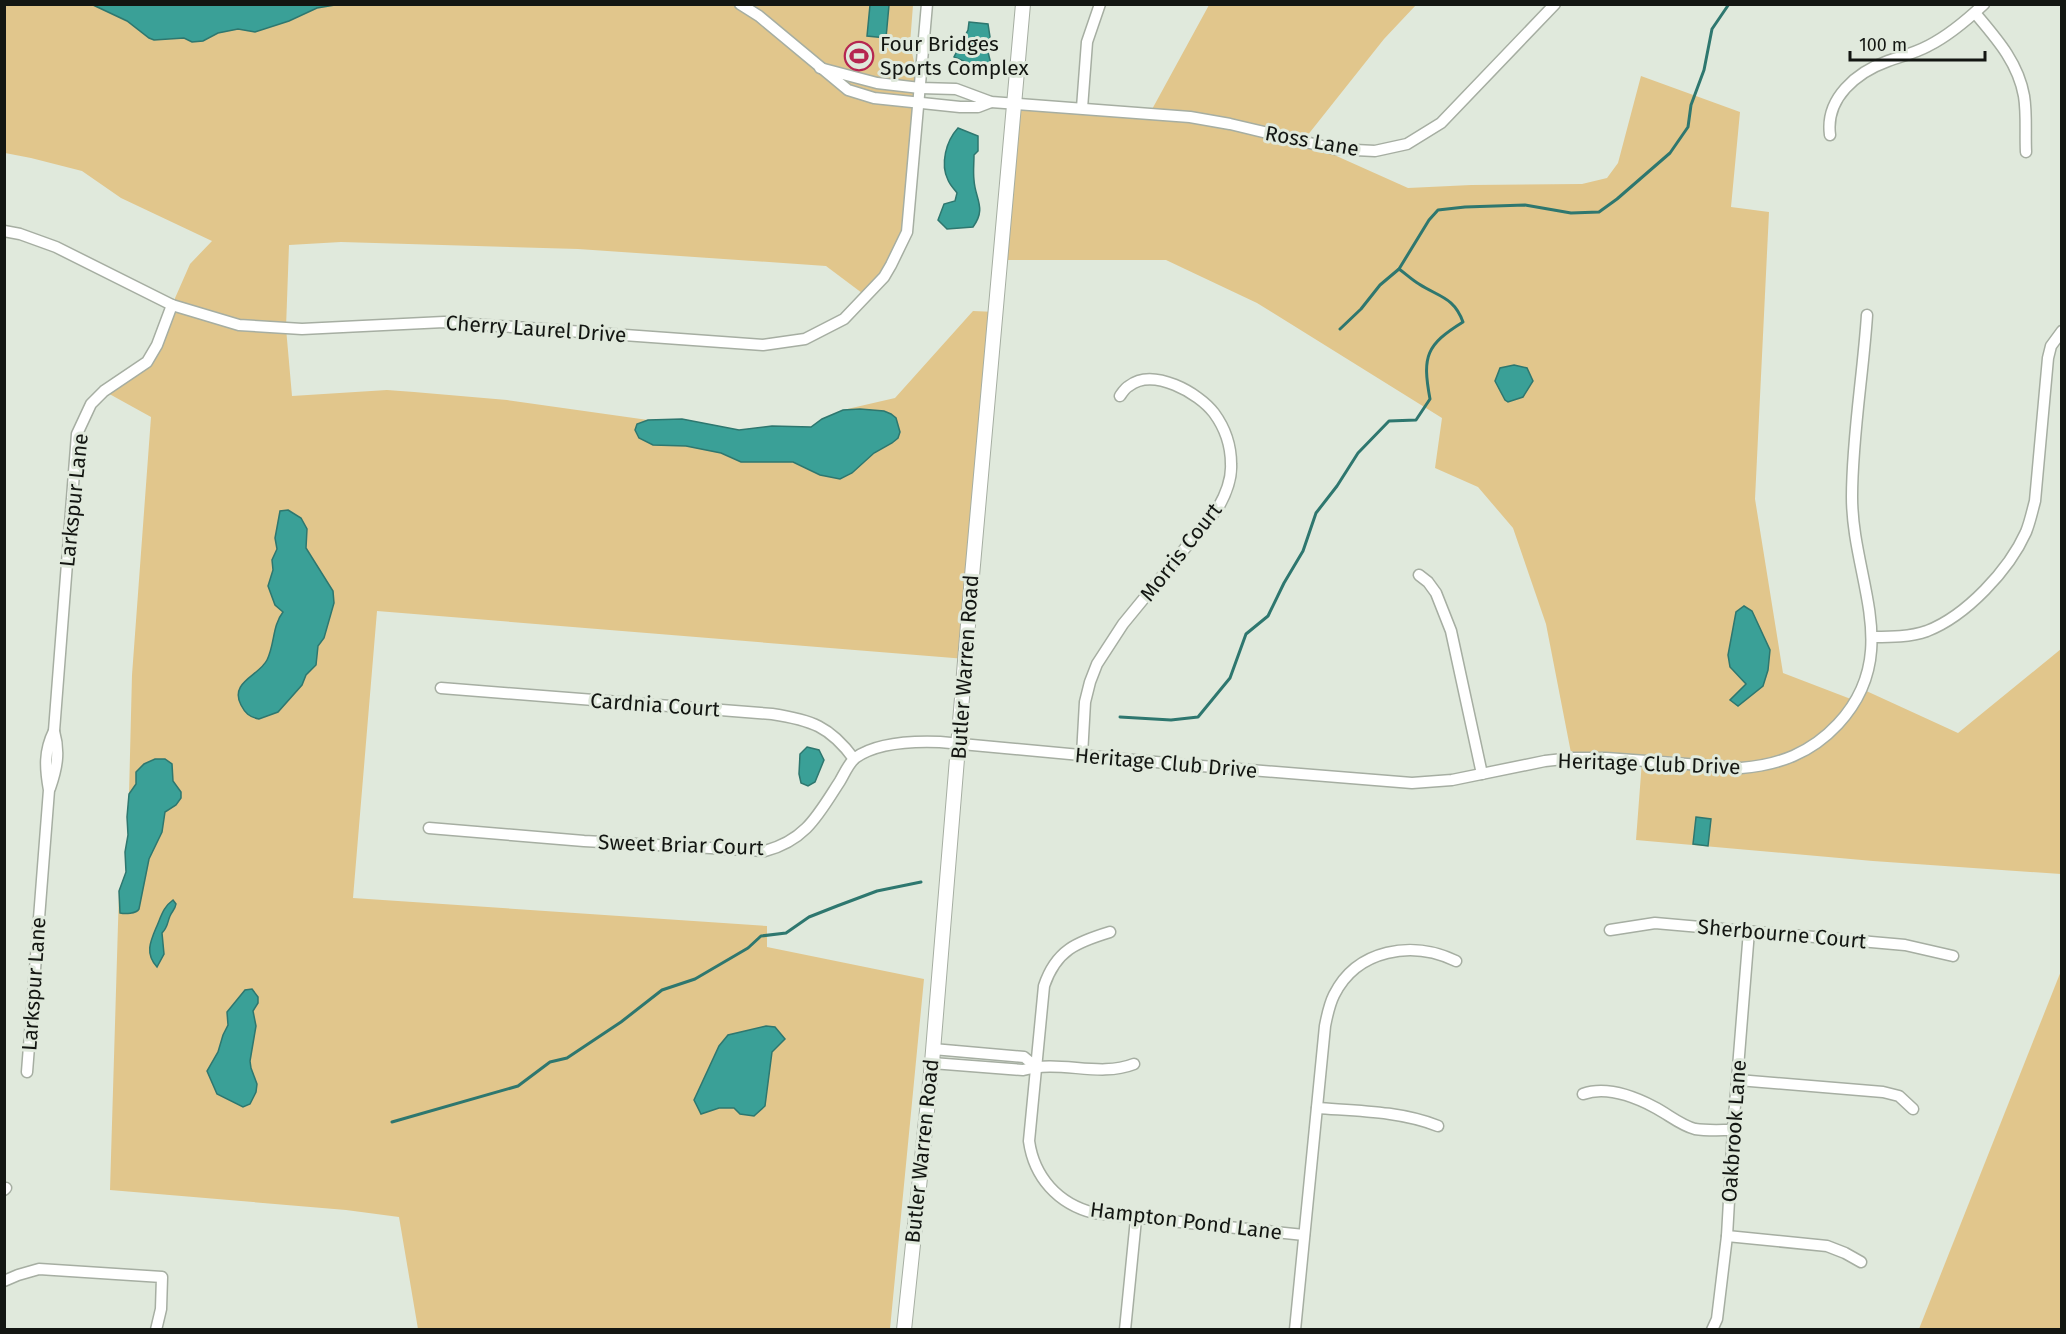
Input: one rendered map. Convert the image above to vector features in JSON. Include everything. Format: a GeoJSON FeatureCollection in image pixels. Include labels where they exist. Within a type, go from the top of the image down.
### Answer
{"type":"FeatureCollection","features":[{"type":"Feature","properties":{"kind":"main road","name":"Butler Warren Road"},"geometry":{"type":"LineString","coordinates":[[904,1329],[932,1056],[1023,4]]}},
{"type":"Feature","properties":{"kind":"street"},"geometry":{"type":"LineString","coordinates":[[740,4],[759,16],[848,90],[874,98],[919,103],[978,107],[991,102]]}},
{"type":"Feature","properties":{"kind":"street","name":"Cherry Laurel Drive"},"geometry":{"type":"LineString","coordinates":[[4,231],[20,234],[56,247],[172,304],[239,325],[302,329],[444,322],[763,345],[806,339],[844,319],[884,277],[907,232],[927,4]]}},
{"type":"Feature","properties":{"kind":"street"},"geometry":{"type":"LineString","coordinates":[[1082,108],[1085,56],[1092,23],[1100,4]]}},
{"type":"Feature","properties":{"kind":"street","name":"Ross Lane"},"geometry":{"type":"LineString","coordinates":[[991,102],[1190,117],[1335,149],[1365,151],[1388,149],[1407,144],[1441,123],[1555,4]]}},
{"type":"Feature","properties":{"kind":"street"},"geometry":{"type":"LineString","coordinates":[[1830,135],[1829,121],[1832,108],[1839,96],[1858,77],[1888,61],[1912,54],[1930,45],[1984,4]]}},
{"type":"Feature","properties":{"kind":"street"},"geometry":{"type":"LineString","coordinates":[[1975,13],[2004,48],[2017,72],[2024,97],[2026,152]]}},
{"type":"Feature","properties":{"kind":"street"},"geometry":{"type":"LineString","coordinates":[[820,68],[877,83],[956,89],[991,102]]}},
{"type":"Feature","properties":{"kind":"street","name":"Larkspur Lane"},"geometry":{"type":"LineString","coordinates":[[27,1071],[49,789],[57,770],[58,746],[54,731],[77,434],[91,404],[104,391],[147,362],[157,345],[172,304]]}},
{"type":"Feature","properties":{"kind":"street","name":"Heritage Club Drive"},"geometry":{"type":"LineString","coordinates":[[959,744],[1385,782],[1432,782],[1572,758],[1606,758],[1740,768],[1760,767],[1804,752],[1821,741],[1844,717],[1862,689],[1869,670],[1873,637],[1871,611],[1856,538],[1852,498],[1867,315]]}},
{"type":"Feature","properties":{"kind":"street"},"geometry":{"type":"LineString","coordinates":[[1873,637],[1912,635],[1938,627],[1971,603],[2016,552],[2029,523],[2035,501],[2048,358],[2061,331]]}},
{"type":"Feature","properties":{"kind":"street","name":"Morris Court"},"geometry":{"type":"LineString","coordinates":[[1082,755],[1085,702],[1097,664],[1123,624],[1218,508],[1227,489],[1231,470],[1230,449],[1221,423],[1209,407],[1193,393],[1175,384],[1148,380],[1129,386],[1120,396]]}},
{"type":"Feature","properties":{"kind":"street"},"geometry":{"type":"LineString","coordinates":[[1419,574],[1436,593],[1450,631],[1482,774]]}},
{"type":"Feature","properties":{"kind":"street","name":"Cardnia Court"},"geometry":{"type":"LineString","coordinates":[[441,688],[799,718],[824,728],[844,745],[854,759]]}},
{"type":"Feature","properties":{"kind":"street"},"geometry":{"type":"LineString","coordinates":[[854,759],[882,747],[908,741],[959,744]]}},
{"type":"Feature","properties":{"kind":"street","name":"Sweet Briar Court"},"geometry":{"type":"LineString","coordinates":[[429,828],[584,841],[765,851],[783,846],[801,834],[815,818],[854,759]]}},
{"type":"Feature","properties":{"kind":"street","name":"Sherbourne Court"},"geometry":{"type":"LineString","coordinates":[[1610,930],[1655,923],[1905,945],[1953,956]]}},
{"type":"Feature","properties":{"kind":"street","name":"Oakbrook Lane"},"geometry":{"type":"LineString","coordinates":[[1712,1329],[1718,1319],[1727,1236],[1749,931]]}},
{"type":"Feature","properties":{"kind":"street","name":"Hampton Pond Lane"},"geometry":{"type":"LineString","coordinates":[[1110,932],[1071,946],[1052,966],[1046,979],[1041,999],[1029,1141],[1034,1161],[1043,1180],[1074,1207],[1094,1214],[1304,1235]]}},
{"type":"Feature","properties":{"kind":"street"},"geometry":{"type":"LineString","coordinates":[[1295,1329],[1325,1026],[1334,994],[1352,971],[1370,958],[1389,951],[1424,951],[1456,961]]}},
{"type":"Feature","properties":{"kind":"street"},"geometry":{"type":"LineString","coordinates":[[932,1056],[1023,1070],[1035,1066],[1103,1071],[1134,1065]]}},
{"type":"Feature","properties":{"kind":"street"},"geometry":{"type":"LineString","coordinates":[[1738,1080],[1883,1092],[1899,1096],[1913,1109]]}},
{"type":"Feature","properties":{"kind":"street"},"geometry":{"type":"LineString","coordinates":[[1583,1094],[1594,1090],[1606,1090],[1654,1107],[1696,1129],[1733,1130]]}},
{"type":"Feature","properties":{"kind":"street"},"geometry":{"type":"LineString","coordinates":[[1317,1108],[1400,1115],[1438,1126]]}},
{"type":"Feature","properties":{"kind":"street"},"geometry":{"type":"LineString","coordinates":[[1125,1329],[1136,1219]]}},
{"type":"Feature","properties":{"kind":"street"},"geometry":{"type":"LineString","coordinates":[[1727,1236],[1827,1246],[1862,1262]]}},
{"type":"Feature","properties":{"kind":"street"},"geometry":{"type":"LineString","coordinates":[[4,1281],[39,1269],[162,1277],[161,1309],[156,1329]]}},
{"type":"Feature","properties":{"kind":"shaded area"},"geometry":{"type":"Polygon","coordinates":[[[4,5],[913,5],[910,44],[920,88],[907,232],[866,296],[826,266],[578,249],[341,242],[289,245],[286,328],[292,396],[387,390],[414,392],[507,400],[648,420],[682,419],[739,430],[772,426],[811,427],[822,419],[843,410],[895,398],[973,311],[996,312],[966,659],[377,611],[353,898],[767,926],[767,947],[924,979],[890,1329],[418,1329],[399,1217],[346,1210],[110,1190],[119,891],[126,872],[132,675],[151,417],[104,391],[147,362],[190,264],[212,241],[121,198],[82,171],[5,153],[4,5]]]}},
{"type":"Feature","properties":{"kind":"shaded area"},"geometry":{"type":"Polygon","coordinates":[[[1209,5],[1416,5],[1384,39],[1303,141],[1408,188],[1582,184],[1607,178],[1618,163],[1641,76],[1740,112],[1731,207],[1769,212],[1755,499],[1783,673],[1856,701],[1862,689],[1958,733],[2061,649],[2061,874],[1873,861],[1636,840],[1642,761],[1572,758],[1546,624],[1513,528],[1478,487],[1435,468],[1442,418],[1257,303],[1166,260],[1000,260],[1013,103],[1150,113],[1209,5]]]}},
{"type":"Feature","properties":{"kind":"shaded area"},"geometry":{"type":"Polygon","coordinates":[[[2061,971],[2061,1329],[1919,1329],[2061,971]]]}},
{"type":"Feature","properties":{"kind":"water"},"geometry":{"type":"Polygon","coordinates":[[[93,5],[335,5],[317,8],[289,21],[255,32],[238,29],[218,33],[203,41],[192,42],[184,38],[154,40],[127,21],[93,5]]]}},
{"type":"Feature","properties":{"kind":"water"},"geometry":{"type":"Polygon","coordinates":[[[870,5],[889,5],[886,38],[867,36],[870,5]]]}},
{"type":"Feature","properties":{"kind":"water"},"geometry":{"type":"Polygon","coordinates":[[[969,22],[988,24],[990,37],[987,48],[991,64],[984,70],[954,57],[968,30],[969,22]]]}},
{"type":"Feature","properties":{"kind":"water"},"geometry":{"type":"Polygon","coordinates":[[[958,128],[978,136],[978,151],[974,155],[974,174],[980,209],[973,227],[947,229],[938,220],[944,204],[955,201],[957,193],[948,180],[944,160],[950,139],[958,128]]]}},
{"type":"Feature","properties":{"kind":"water"},"geometry":{"type":"Polygon","coordinates":[[[1514,365],[1527,368],[1533,381],[1523,397],[1508,402],[1495,381],[1500,368],[1514,365]]]}},
{"type":"Feature","properties":{"kind":"water"},"geometry":{"type":"Polygon","coordinates":[[[843,410],[884,411],[891,414],[896,418],[900,432],[898,438],[892,443],[874,453],[852,473],[840,479],[820,475],[793,462],[741,462],[721,453],[686,446],[653,445],[639,438],[635,430],[637,424],[648,420],[682,419],[739,430],[772,426],[811,427],[822,419],[843,410]]]}},
{"type":"Feature","properties":{"kind":"water"},"geometry":{"type":"Polygon","coordinates":[[[288,510],[301,518],[307,529],[306,548],[333,591],[334,603],[324,638],[318,646],[316,665],[278,712],[259,719],[250,716],[244,710],[238,697],[242,685],[267,660],[279,617],[283,612],[275,605],[268,586],[273,570],[272,560],[277,549],[275,538],[280,511],[288,510]]]}},
{"type":"Feature","properties":{"kind":"water"},"geometry":{"type":"Polygon","coordinates":[[[1744,606],[1752,611],[1770,650],[1768,670],[1763,686],[1738,706],[1730,700],[1746,684],[1730,667],[1728,655],[1736,612],[1744,606]]]}},
{"type":"Feature","properties":{"kind":"water"},"geometry":{"type":"Polygon","coordinates":[[[807,747],[819,750],[824,760],[815,782],[808,786],[801,783],[799,774],[800,754],[807,747]]]}},
{"type":"Feature","properties":{"kind":"water"},"geometry":{"type":"Polygon","coordinates":[[[155,759],[165,759],[172,764],[173,781],[181,792],[181,798],[176,805],[165,812],[162,832],[149,859],[138,911],[120,913],[119,891],[126,872],[129,794],[136,784],[136,772],[144,764],[155,759]]]}},
{"type":"Feature","properties":{"kind":"water"},"geometry":{"type":"Polygon","coordinates":[[[1696,817],[1711,819],[1708,846],[1693,844],[1696,817]]]}},
{"type":"Feature","properties":{"kind":"water"},"geometry":{"type":"Polygon","coordinates":[[[173,900],[176,906],[162,933],[164,954],[157,967],[150,953],[151,943],[163,912],[173,900]]]}},
{"type":"Feature","properties":{"kind":"water"},"geometry":{"type":"Polygon","coordinates":[[[252,989],[258,997],[258,1003],[253,1011],[256,1026],[250,1061],[257,1084],[250,1104],[243,1107],[217,1094],[207,1071],[218,1052],[228,1025],[227,1012],[245,990],[252,989]]]}},
{"type":"Feature","properties":{"kind":"water"},"geometry":{"type":"Polygon","coordinates":[[[766,1026],[775,1027],[785,1039],[772,1052],[765,1106],[754,1116],[740,1114],[734,1108],[719,1108],[701,1114],[694,1100],[719,1046],[728,1035],[766,1026]]]}},
{"type":"Feature","properties":{"kind":"waterway"},"geometry":{"type":"LineString","coordinates":[[1340,329],[1361,309],[1380,285],[1399,269],[1429,220],[1438,210],[1525,205],[1571,213],[1599,212],[1617,199],[1670,153],[1688,127],[1691,105],[1704,70],[1712,29],[1729,4]]}},
{"type":"Feature","properties":{"kind":"waterway"},"geometry":{"type":"LineString","coordinates":[[1120,717],[1171,720],[1198,717],[1230,678],[1246,634],[1268,616],[1303,551],[1316,513],[1358,453],[1389,421],[1416,420],[1430,399],[1427,372],[1430,353],[1441,338],[1463,322],[1450,302],[1399,269]]}},
{"type":"Feature","properties":{"kind":"waterway"},"geometry":{"type":"LineString","coordinates":[[392,1122],[518,1086],[550,1062],[567,1058],[621,1022],[662,990],[695,979],[748,948],[761,936],[786,933],[809,917],[877,891],[921,882]]}},
{"type":"Feature","properties":{"kind":"place","name":"Four Bridges Sports Complex"},"geometry":{"type":"Point","coordinates":[859,56]}}]}
